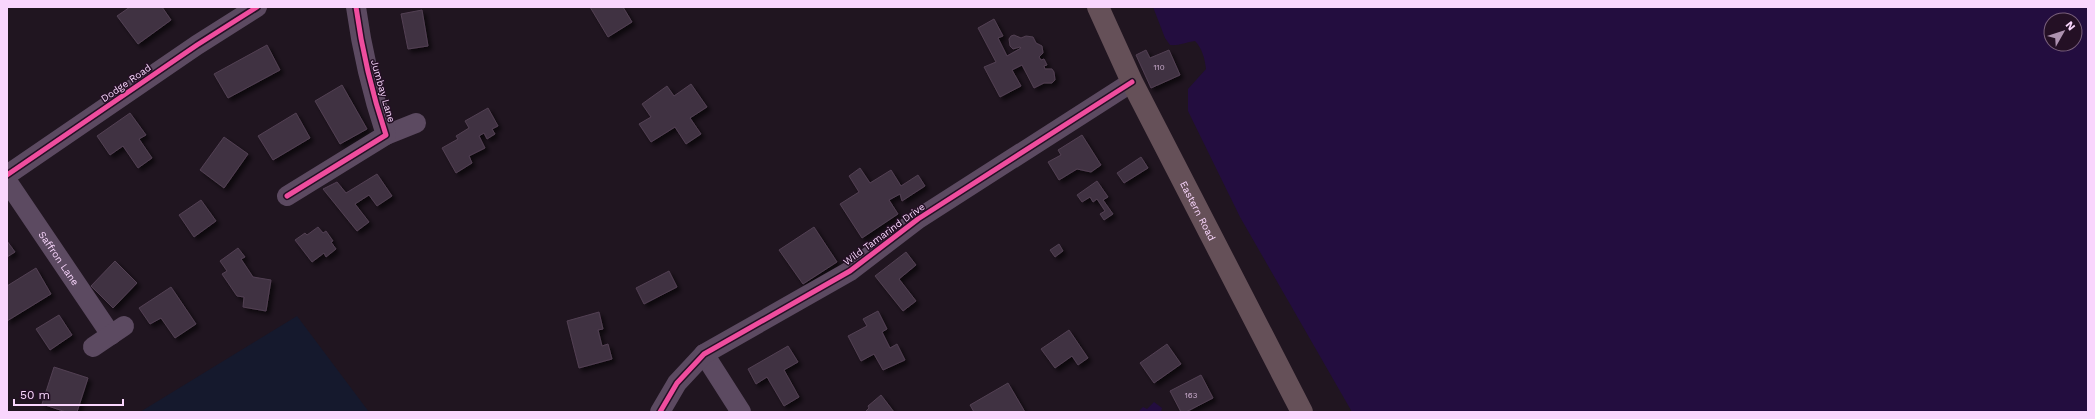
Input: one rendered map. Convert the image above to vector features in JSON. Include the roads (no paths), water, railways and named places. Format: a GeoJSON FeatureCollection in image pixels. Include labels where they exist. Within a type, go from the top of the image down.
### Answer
{"type":"FeatureCollection","features":[{"type":"Feature","properties":{"kind":"highway","name":"Eastern Road"},"geometry":{"type":"LineString","coordinates":[[1098,7],[1132,82],[1302,412]]}},
{"type":"Feature","properties":{"kind":"street","name":"Dodge Road"},"geometry":{"type":"LineString","coordinates":[[7,175],[196,45],[256,7]]}},
{"type":"Feature","properties":{"kind":"street","name":"Jumbay Lane"},"geometry":{"type":"LineString","coordinates":[[287,196],[386,135],[372,93],[361,46],[356,7]]}},
{"type":"Feature","properties":{"kind":"street","name":"Wild Tamarind Drive"},"geometry":{"type":"LineString","coordinates":[[660,412],[677,383],[704,354],[850,271],[918,219],[1132,82]]}},
{"type":"Feature","properties":{"kind":"street"},"geometry":{"type":"LineString","coordinates":[[386,135],[416,123]]}},
{"type":"Feature","properties":{"kind":"street","name":"Saffron Lane"},"geometry":{"type":"LineString","coordinates":[[7,181],[118,331],[93,347]]}},
{"type":"Feature","properties":{"kind":"street"},"geometry":{"type":"LineString","coordinates":[[704,354],[741,412]]}}]}
